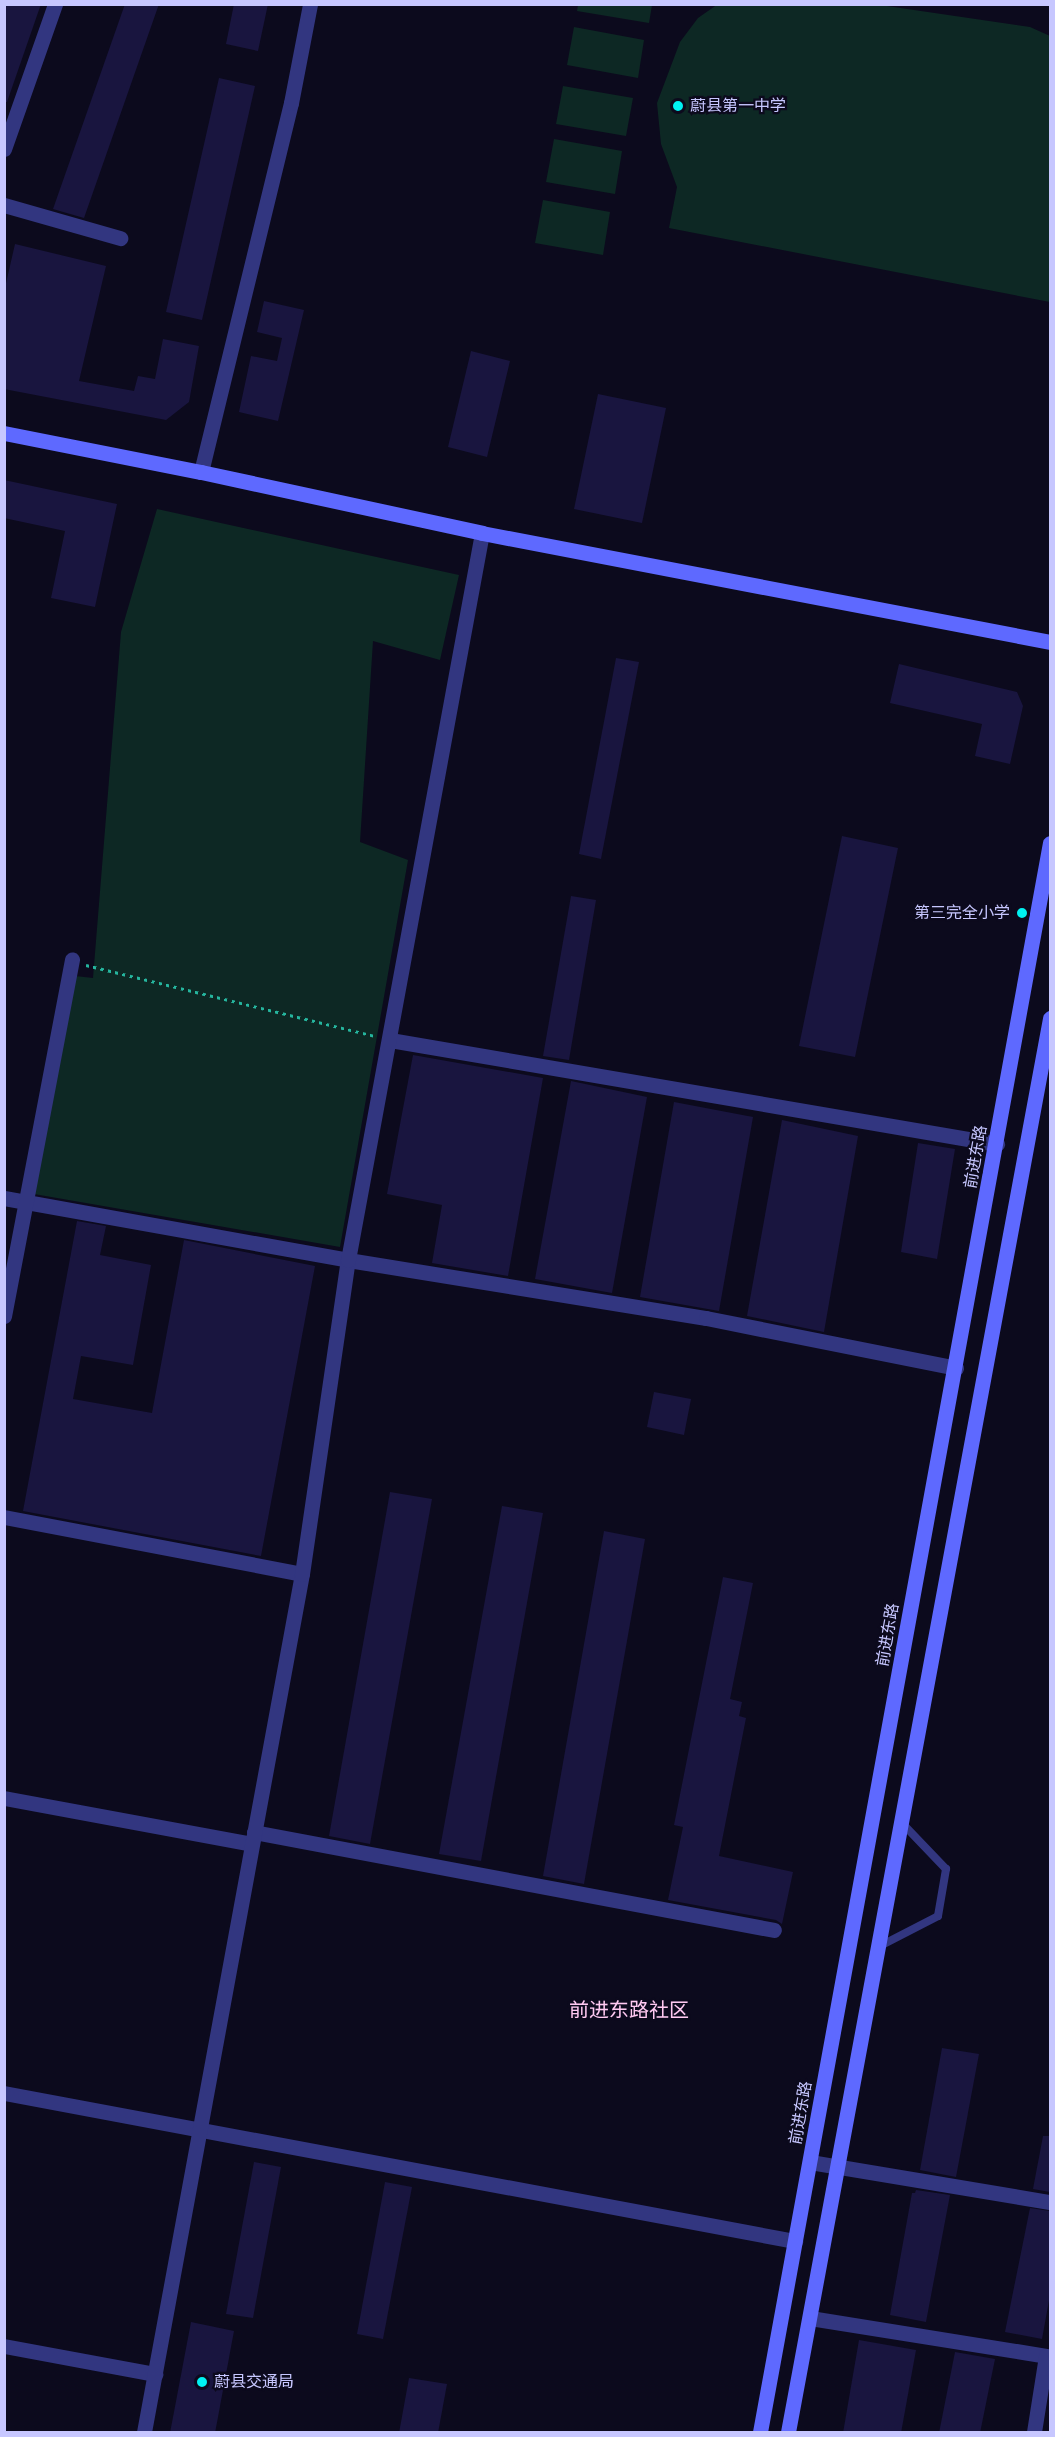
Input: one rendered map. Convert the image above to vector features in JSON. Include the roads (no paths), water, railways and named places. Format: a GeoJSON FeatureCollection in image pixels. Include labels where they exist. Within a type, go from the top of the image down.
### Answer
{"type":"FeatureCollection","features":[{"type":"Feature","properties":{"kind":"main road"},"geometry":{"type":"LineString","coordinates":[[4,433],[201,472],[482,533],[1050,642]]}},
{"type":"Feature","properties":{"kind":"main road","name":"前进东路"},"geometry":{"type":"LineString","coordinates":[[760,2433],[997,1144],[1050,843]]}},
{"type":"Feature","properties":{"kind":"main road"},"geometry":{"type":"LineString","coordinates":[[788,2433],[903,1824],[1050,1018]]}},
{"type":"Feature","properties":{"kind":"street"},"geometry":{"type":"LineString","coordinates":[[4,149],[55,4]]}},
{"type":"Feature","properties":{"kind":"street"},"geometry":{"type":"LineString","coordinates":[[201,472],[291,103],[310,4]]}},
{"type":"Feature","properties":{"kind":"street"},"geometry":{"type":"LineString","coordinates":[[4,205],[120,238]]}},
{"type":"Feature","properties":{"kind":"street"},"geometry":{"type":"LineString","coordinates":[[144,2433],[302,1574],[348,1260],[482,533]]}},
{"type":"Feature","properties":{"kind":"street"},"geometry":{"type":"LineString","coordinates":[[4,1316],[72,959]]}},
{"type":"Feature","properties":{"kind":"street"},"geometry":{"type":"LineString","coordinates":[[390,1040],[997,1144]]}},
{"type":"Feature","properties":{"kind":"street"},"geometry":{"type":"LineString","coordinates":[[4,1198],[348,1260],[706,1318],[956,1368]]}},
{"type":"Feature","properties":{"kind":"street"},"geometry":{"type":"LineString","coordinates":[[4,1517],[302,1574]]}},
{"type":"Feature","properties":{"kind":"street"},"geometry":{"type":"LineString","coordinates":[[4,1798],[253,1838],[774,1930]]}},
{"type":"Feature","properties":{"kind":"street"},"geometry":{"type":"LineString","coordinates":[[4,2093],[795,2241]]}},
{"type":"Feature","properties":{"kind":"street"},"geometry":{"type":"LineString","coordinates":[[810,2162],[1050,2202]]}},
{"type":"Feature","properties":{"kind":"street"},"geometry":{"type":"LineString","coordinates":[[810,2318],[1046,2356],[1034,2433]]}},
{"type":"Feature","properties":{"kind":"street"},"geometry":{"type":"LineString","coordinates":[[4,2346],[155,2374]]}},
{"type":"Feature","properties":{"kind":"lane"},"geometry":{"type":"LineString","coordinates":[[880,1946],[938,1916],[946,1869],[903,1824]]}},
{"type":"Feature","properties":{"kind":"place","name":"蔚县第一中学"},"geometry":{"type":"Point","coordinates":[678,106]}},
{"type":"Feature","properties":{"kind":"place","name":"第三完全小学"},"geometry":{"type":"Point","coordinates":[1022,913]}},
{"type":"Feature","properties":{"kind":"place","name":"蔚县交通局"},"geometry":{"type":"Point","coordinates":[202,2382]}},
{"type":"Feature","properties":{"kind":"district","name":"前进东路社区"},"geometry":{"type":"Point","coordinates":[629,2010]}}]}
